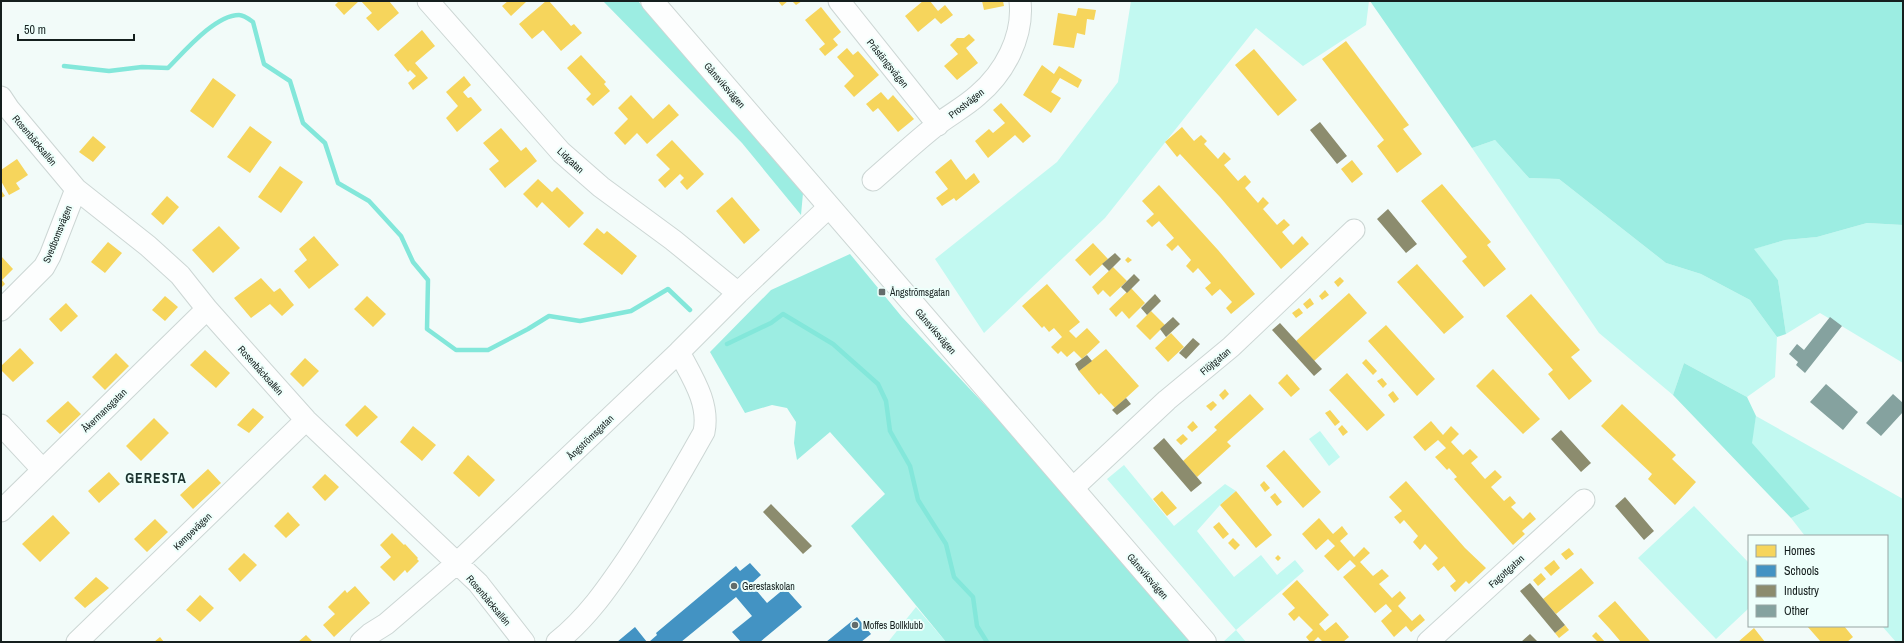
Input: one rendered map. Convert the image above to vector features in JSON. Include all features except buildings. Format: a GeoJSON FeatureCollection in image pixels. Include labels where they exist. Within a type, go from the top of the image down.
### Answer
{"type":"FeatureCollection","features":[{"type":"Feature","properties":{"kind":"main road","name":"Gånsviksvägen"},"geometry":{"type":"LineString","coordinates":[[652,1],[828,207],[1205,642]]}},
{"type":"Feature","properties":{"kind":"street","name":"Lidgatan"},"geometry":{"type":"LineString","coordinates":[[428,1],[561,152],[601,187],[673,240],[738,293]]}},
{"type":"Feature","properties":{"kind":"street","name":"Prästängsvägen"},"geometry":{"type":"LineString","coordinates":[[839,1],[938,125]]}},
{"type":"Feature","properties":{"kind":"street","name":"Prostvägen"},"geometry":{"type":"LineString","coordinates":[[873,180],[938,125],[978,96],[996,77],[1009,57],[1017,34],[1020,1]]}},
{"type":"Feature","properties":{"kind":"street","name":"Rosenbäcksallén"},"geometry":{"type":"LineString","coordinates":[[4,107],[76,189],[148,246],[180,275],[207,309],[306,420],[478,583],[524,642]]}},
{"type":"Feature","properties":{"kind":"street","name":"Svedbomsvägen"},"geometry":{"type":"LineString","coordinates":[[1,310],[44,267],[50,256],[76,189]]}},
{"type":"Feature","properties":{"kind":"street","name":"Ångströmsgatan"},"geometry":{"type":"LineString","coordinates":[[361,642],[370,634],[386,624],[457,563],[679,352],[828,207]]}},
{"type":"Feature","properties":{"kind":"street","name":"Flöjtgatan"},"geometry":{"type":"LineString","coordinates":[[1073,488],[1167,400],[1231,347],[1354,230]]}},
{"type":"Feature","properties":{"kind":"street","name":"Åkermansgatan"},"geometry":{"type":"LineString","coordinates":[[1,511],[42,469],[207,309]]}},
{"type":"Feature","properties":{"kind":"street"},"geometry":{"type":"LineString","coordinates":[[557,642],[582,620],[600,599],[644,533],[704,432],[707,420],[704,402],[679,352]]}},
{"type":"Feature","properties":{"kind":"street","name":"Kempevägen"},"geometry":{"type":"LineString","coordinates":[[78,642],[306,420]]}},
{"type":"Feature","properties":{"kind":"street"},"geometry":{"type":"LineString","coordinates":[[1,425],[42,469]]}},
{"type":"Feature","properties":{"kind":"street","name":"Fagottgatan"},"geometry":{"type":"LineString","coordinates":[[1428,642],[1584,500]]}},
{"type":"Feature","properties":{"kind":"shaded area"},"geometry":{"type":"Polygon","coordinates":[[[603,1],[638,1],[803,193],[801,215],[742,143],[603,1]]]}},
{"type":"Feature","properties":{"kind":"shaded area"},"geometry":{"type":"Polygon","coordinates":[[[1131,1],[1369,1],[1366,25],[1303,66],[1256,28],[1105,218],[984,333],[935,259],[1057,162],[1118,82],[1131,1]]]}},
{"type":"Feature","properties":{"kind":"shaded area"},"geometry":{"type":"Polygon","coordinates":[[[1370,1],[1903,1],[1903,225],[1867,223],[1817,237],[1785,240],[1754,249],[1778,280],[1786,334],[1777,337],[1750,300],[1701,274],[1666,263],[1559,179],[1529,178],[1495,140],[1472,148],[1370,1]]]}},
{"type":"Feature","properties":{"kind":"shaded area"},"geometry":{"type":"Polygon","coordinates":[[[1495,140],[1529,178],[1559,179],[1666,263],[1701,274],[1750,300],[1777,337],[1775,377],[1747,397],[1684,363],[1673,395],[1599,333],[1472,148],[1495,140]]]}},
{"type":"Feature","properties":{"kind":"shaded area"},"geometry":{"type":"Polygon","coordinates":[[[1867,223],[1903,225],[1903,363],[1820,313],[1786,334],[1778,280],[1753,249],[1785,240],[1817,237],[1867,223]]]}},
{"type":"Feature","properties":{"kind":"shaded area"},"geometry":{"type":"Polygon","coordinates":[[[850,254],[902,317],[1000,421],[1191,642],[946,642],[851,526],[885,494],[830,432],[797,460],[794,443],[796,422],[787,408],[772,405],[745,413],[710,352],[771,290],[850,254]]]}},
{"type":"Feature","properties":{"kind":"shaded area"},"geometry":{"type":"Polygon","coordinates":[[[1684,363],[1747,397],[1756,416],[1752,443],[1810,509],[1791,518],[1673,395],[1684,363]]]}},
{"type":"Feature","properties":{"kind":"shaded area"},"geometry":{"type":"Polygon","coordinates":[[[1756,416],[1903,499],[1903,642],[1896,642],[1883,627],[1888,627],[1888,535],[1804,535],[1791,518],[1810,509],[1751,443],[1756,416]]]}},
{"type":"Feature","properties":{"kind":"shaded area"},"geometry":{"type":"Polygon","coordinates":[[[1320,431],[1340,457],[1329,466],[1309,439],[1320,431]]]}},
{"type":"Feature","properties":{"kind":"shaded area"},"geometry":{"type":"Polygon","coordinates":[[[1124,465],[1174,526],[1225,484],[1236,491],[1220,505],[1197,531],[1234,577],[1261,555],[1277,575],[1295,560],[1304,571],[1236,630],[1107,479],[1124,465]]]}},
{"type":"Feature","properties":{"kind":"shaded area"},"geometry":{"type":"Polygon","coordinates":[[[1694,506],[1748,562],[1748,609],[1716,639],[1638,558],[1694,506]]]}},
{"type":"Feature","properties":{"kind":"shaded area"},"geometry":{"type":"Polygon","coordinates":[[[916,607],[946,642],[888,642],[916,607]]]}},
{"type":"Feature","properties":{"kind":"shaded area"},"geometry":{"type":"Polygon","coordinates":[[[1236,630],[1246,642],[1223,642],[1236,630]]]}},
{"type":"Feature","properties":{"kind":"waterway"},"geometry":{"type":"LineString","coordinates":[[64,66],[109,71],[142,67],[168,68],[191,44],[220,21],[239,15],[245,16],[253,22],[264,64],[290,81],[303,123],[325,143],[338,183],[369,201],[401,236],[413,262],[428,280],[427,329],[456,350],[488,350],[549,316],[580,321],[631,311],[668,289],[690,310]]}},
{"type":"Feature","properties":{"kind":"waterway"},"geometry":{"type":"LineString","coordinates":[[727,344],[771,323],[783,314],[833,344],[878,384],[886,401],[890,431],[910,466],[918,500],[946,544],[954,577],[973,597],[977,626],[987,642]]}},
{"type":"Feature","properties":{"kind":"place","name":"Ångströmsgatan"},"geometry":{"type":"Point","coordinates":[882,292]}},
{"type":"Feature","properties":{"kind":"place","name":"Gerestaskolan"},"geometry":{"type":"Point","coordinates":[734,586]}},
{"type":"Feature","properties":{"kind":"place","name":"Moffes Bollklubb"},"geometry":{"type":"Point","coordinates":[855,625]}},
{"type":"Feature","properties":{"kind":"district","name":"GERESTA"},"geometry":{"type":"Point","coordinates":[156,478]}}]}
